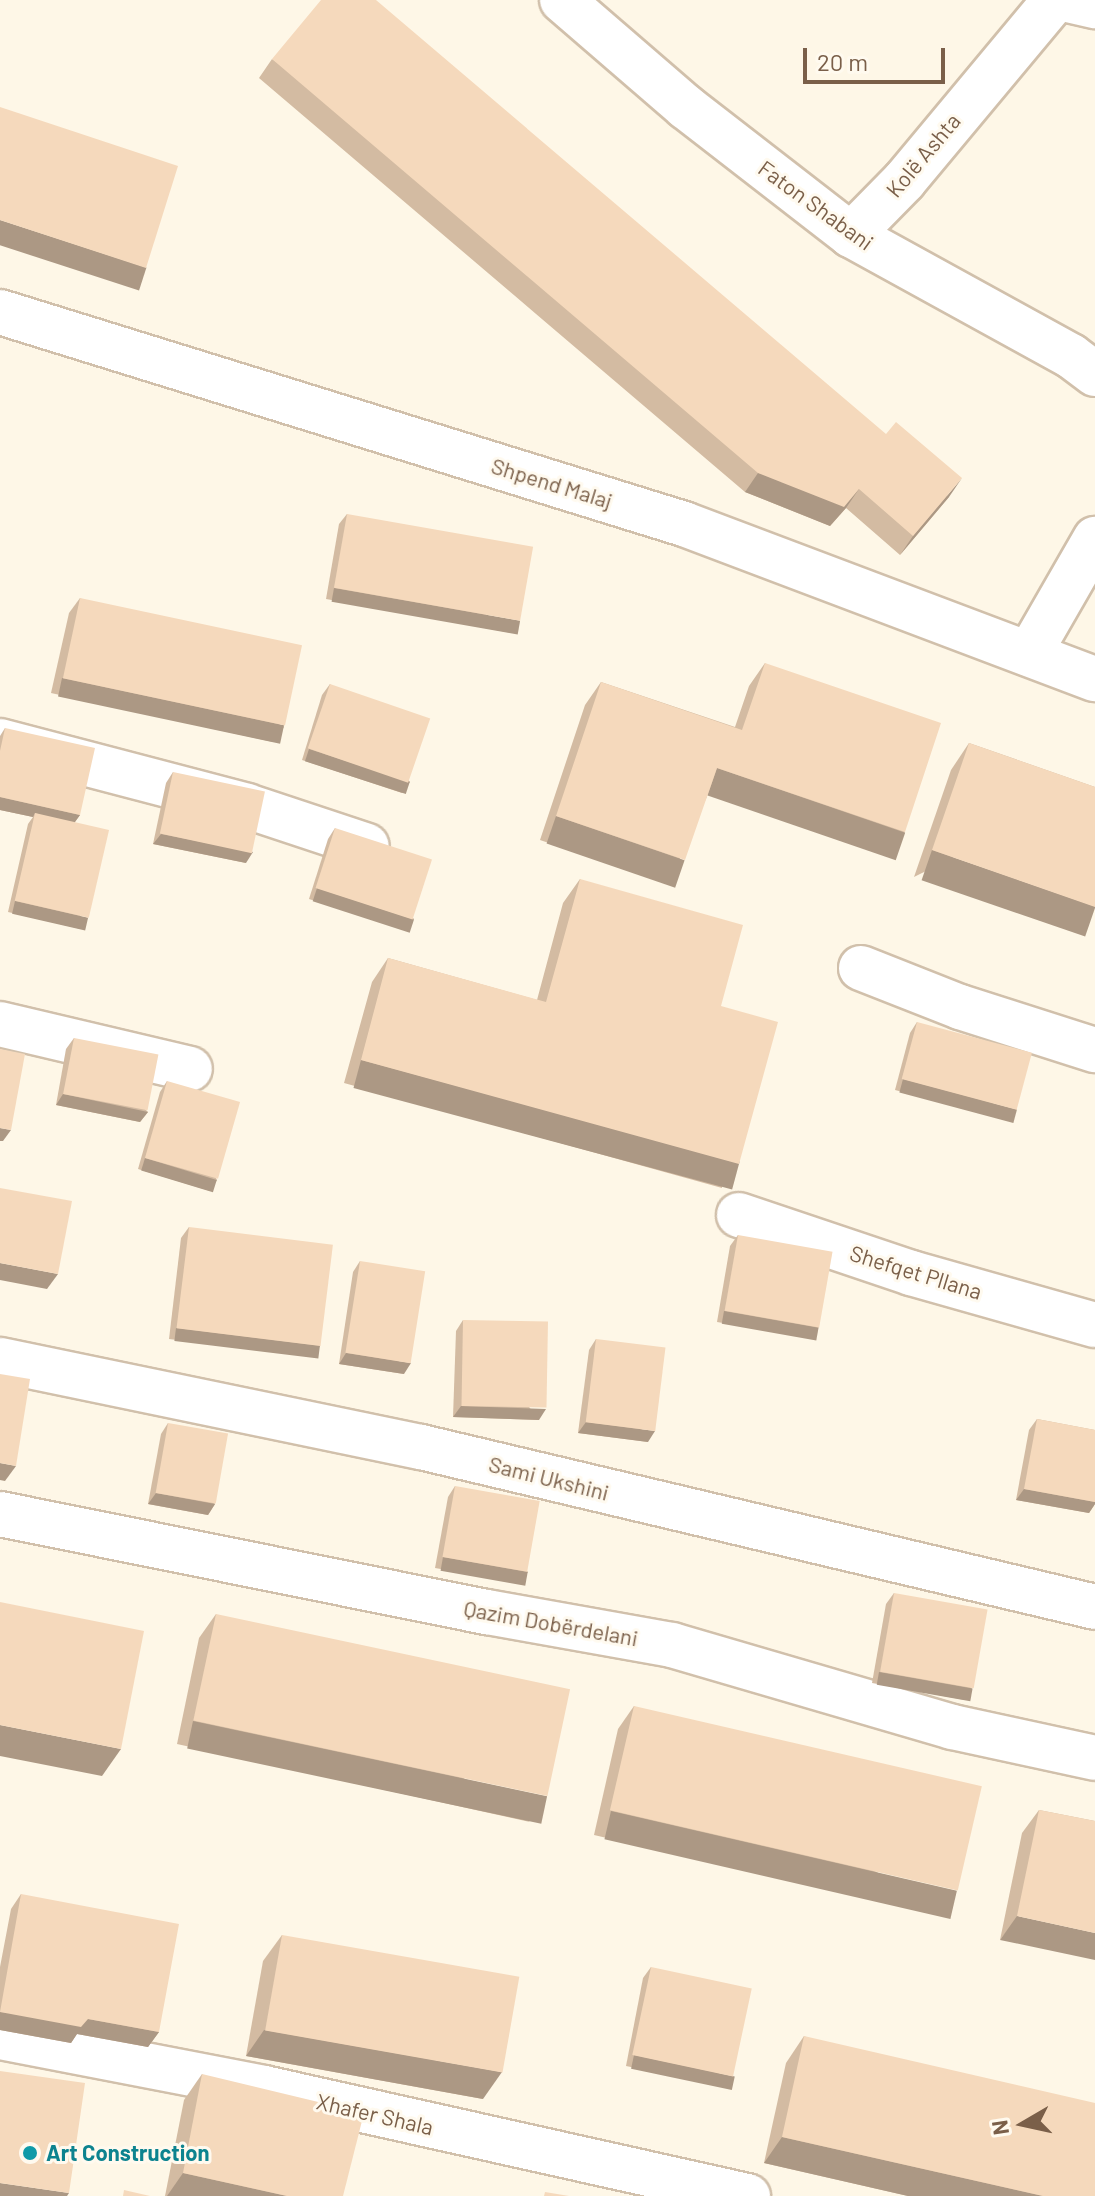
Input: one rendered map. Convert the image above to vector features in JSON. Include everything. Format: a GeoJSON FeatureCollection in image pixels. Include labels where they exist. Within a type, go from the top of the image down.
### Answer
{"type":"FeatureCollection","features":[{"type":"Feature","properties":{"kind":"street","name":"Faton Shabani"},"geometry":{"type":"LineString","coordinates":[[562,0],[686,107],[851,235],[1071,356],[1095,374]]}},
{"type":"Feature","properties":{"kind":"street","name":"Kolë Ashta"},"geometry":{"type":"LineString","coordinates":[[851,235],[904,181],[1055,0]]}},
{"type":"Feature","properties":{"kind":"street"},"geometry":{"type":"LineString","coordinates":[[1068,0],[1095,6]]}},
{"type":"Feature","properties":{"kind":"street","name":"Shpend Malaj"},"geometry":{"type":"LineString","coordinates":[[0,312],[684,524],[1095,679]]}},
{"type":"Feature","properties":{"kind":"street"},"geometry":{"type":"LineString","coordinates":[[1029,654],[1095,539]]}},
{"type":"Feature","properties":{"kind":"street"},"geometry":{"type":"LineString","coordinates":[[0,741],[247,806],[367,846]]}},
{"type":"Feature","properties":{"kind":"street"},"geometry":{"type":"LineString","coordinates":[[861,968],[960,1007],[1095,1050]]}},
{"type":"Feature","properties":{"kind":"street"},"geometry":{"type":"LineString","coordinates":[[0,1024],[190,1069]]}},
{"type":"Feature","properties":{"kind":"street","name":"Shefqet Pllana"},"geometry":{"type":"LineString","coordinates":[[739,1215],[911,1273],[1095,1325]]}},
{"type":"Feature","properties":{"kind":"street","name":"Sami Ukshini"},"geometry":{"type":"LineString","coordinates":[[0,1360],[421,1447],[1095,1607]]}},
{"type":"Feature","properties":{"kind":"street","name":"Qazim Dobërdelani"},"geometry":{"type":"LineString","coordinates":[[0,1514],[672,1645],[952,1727],[1095,1758]]}},
{"type":"Feature","properties":{"kind":"street","name":"Xhafer Shala"},"geometry":{"type":"LineString","coordinates":[[0,2037],[264,2088],[748,2196]]}},
{"type":"Feature","properties":{"kind":"building"},"geometry":{"type":"Polygon","coordinates":[[[321,0],[376,0],[886,434],[896,422],[962,478],[913,536],[859,489],[844,507],[758,473],[272,59],[321,0]]]}},
{"type":"Feature","properties":{"kind":"building"},"geometry":{"type":"Polygon","coordinates":[[[0,107],[178,166],[146,268],[0,220],[0,107]]]}},
{"type":"Feature","properties":{"kind":"building"},"geometry":{"type":"Polygon","coordinates":[[[347,514],[533,547],[520,621],[334,588],[347,514]]]}},
{"type":"Feature","properties":{"kind":"building"},"geometry":{"type":"Polygon","coordinates":[[[80,598],[302,645],[285,725],[63,678],[80,598]]]}},
{"type":"Feature","properties":{"kind":"building"},"geometry":{"type":"Polygon","coordinates":[[[765,663],[941,723],[905,832],[717,768],[685,860],[556,816],[601,682],[742,730],[765,663]]]}},
{"type":"Feature","properties":{"kind":"building"},"geometry":{"type":"Polygon","coordinates":[[[330,684],[430,719],[408,783],[308,748],[330,684]]]}},
{"type":"Feature","properties":{"kind":"building"},"geometry":{"type":"Polygon","coordinates":[[[5,728],[95,748],[80,815],[0,797],[0,751],[5,728]]]}},
{"type":"Feature","properties":{"kind":"building"},"geometry":{"type":"Polygon","coordinates":[[[969,743],[1095,787],[1095,907],[932,850],[969,743]]]}},
{"type":"Feature","properties":{"kind":"building"},"geometry":{"type":"Polygon","coordinates":[[[173,772],[265,792],[252,853],[160,834],[173,772]]]}},
{"type":"Feature","properties":{"kind":"building"},"geometry":{"type":"Polygon","coordinates":[[[35,813],[109,830],[89,918],[15,901],[35,813]]]}},
{"type":"Feature","properties":{"kind":"building"},"geometry":{"type":"Polygon","coordinates":[[[335,828],[432,860],[413,919],[316,888],[335,828]]]}},
{"type":"Feature","properties":{"kind":"building"},"geometry":{"type":"Polygon","coordinates":[[[580,879],[743,925],[721,1006],[778,1022],[739,1164],[361,1060],[388,958],[546,1002],[580,879]]]}},
{"type":"Feature","properties":{"kind":"building"},"geometry":{"type":"Polygon","coordinates":[[[917,1022],[1032,1053],[1017,1110],[902,1079],[917,1022]]]}},
{"type":"Feature","properties":{"kind":"building"},"geometry":{"type":"Polygon","coordinates":[[[74,1038],[158,1054],[148,1110],[63,1094],[74,1038]]]}},
{"type":"Feature","properties":{"kind":"building"},"geometry":{"type":"Polygon","coordinates":[[[0,1049],[25,1054],[11,1130],[0,1128],[0,1049]]]}},
{"type":"Feature","properties":{"kind":"building"},"geometry":{"type":"Polygon","coordinates":[[[167,1081],[240,1102],[218,1179],[145,1158],[167,1081]]]}},
{"type":"Feature","properties":{"kind":"building"},"geometry":{"type":"Polygon","coordinates":[[[0,1188],[72,1201],[58,1274],[0,1263],[0,1188]]]}},
{"type":"Feature","properties":{"kind":"building"},"geometry":{"type":"Polygon","coordinates":[[[189,1227],[333,1245],[320,1346],[177,1328],[189,1227]]]}},
{"type":"Feature","properties":{"kind":"building"},"geometry":{"type":"Polygon","coordinates":[[[738,1235],[833,1252],[819,1328],[725,1311],[738,1235]]]}},
{"type":"Feature","properties":{"kind":"building"},"geometry":{"type":"Polygon","coordinates":[[[360,1261],[425,1271],[411,1363],[345,1353],[360,1261]]]}},
{"type":"Feature","properties":{"kind":"building"},"geometry":{"type":"Polygon","coordinates":[[[463,1320],[548,1321],[546,1407],[461,1406],[463,1320]]]}},
{"type":"Feature","properties":{"kind":"building"},"geometry":{"type":"Polygon","coordinates":[[[596,1339],[665,1348],[655,1431],[586,1422],[596,1339]]]}},
{"type":"Feature","properties":{"kind":"building"},"geometry":{"type":"Polygon","coordinates":[[[0,1374],[30,1379],[16,1466],[0,1463],[0,1374]]]}},
{"type":"Feature","properties":{"kind":"building"},"geometry":{"type":"Polygon","coordinates":[[[1037,1419],[1095,1430],[1095,1502],[1024,1489],[1037,1419]]]}},
{"type":"Feature","properties":{"kind":"building"},"geometry":{"type":"Polygon","coordinates":[[[168,1423],[228,1434],[216,1504],[156,1493],[168,1423]]]}},
{"type":"Feature","properties":{"kind":"building"},"geometry":{"type":"Polygon","coordinates":[[[455,1486],[540,1501],[527,1572],[442,1557],[455,1486]]]}},
{"type":"Feature","properties":{"kind":"building"},"geometry":{"type":"Polygon","coordinates":[[[894,1593],[988,1609],[974,1688],[880,1672],[894,1593]]]}},
{"type":"Feature","properties":{"kind":"building"},"geometry":{"type":"Polygon","coordinates":[[[0,1602],[144,1631],[121,1749],[0,1725],[0,1602]]]}},
{"type":"Feature","properties":{"kind":"building"},"geometry":{"type":"Polygon","coordinates":[[[216,1614],[570,1689],[547,1796],[193,1721],[216,1614]]]}},
{"type":"Feature","properties":{"kind":"building"},"geometry":{"type":"Polygon","coordinates":[[[634,1706],[982,1786],[958,1891],[610,1810],[634,1706]]]}},
{"type":"Feature","properties":{"kind":"building"},"geometry":{"type":"Polygon","coordinates":[[[1039,1810],[1095,1821],[1095,1933],[1017,1916],[1039,1810]]]}},
{"type":"Feature","properties":{"kind":"building"},"geometry":{"type":"Polygon","coordinates":[[[21,1894],[179,1924],[159,2032],[88,2019],[81,2027],[0,2012],[21,1894]]]}},
{"type":"Feature","properties":{"kind":"building"},"geometry":{"type":"Polygon","coordinates":[[[282,1935],[519,1977],[502,2072],[265,2031],[282,1935]]]}},
{"type":"Feature","properties":{"kind":"building"},"geometry":{"type":"Polygon","coordinates":[[[651,1967],[752,1988],[733,2076],[632,2055],[651,1967]]]}},
{"type":"Feature","properties":{"kind":"building"},"geometry":{"type":"Polygon","coordinates":[[[804,2036],[1095,2103],[1095,2196],[1043,2196],[782,2137],[804,2036]]]}},
{"type":"Feature","properties":{"kind":"building"},"geometry":{"type":"Polygon","coordinates":[[[0,2071],[85,2083],[69,2193],[0,2183],[0,2071]]]}},
{"type":"Feature","properties":{"kind":"building"},"geometry":{"type":"Polygon","coordinates":[[[202,2074],[364,2113],[343,2196],[287,2196],[183,2173],[202,2074]]]}},
{"type":"Feature","properties":{"kind":"building"},"geometry":{"type":"Polygon","coordinates":[[[124,2190],[150,2196],[123,2196],[124,2190]]]}},
{"type":"Feature","properties":{"kind":"building"},"geometry":{"type":"Polygon","coordinates":[[[545,2192],[569,2196],[544,2196],[545,2192]]]}},
{"type":"Feature","properties":{"kind":"place","name":"Art Construction"},"geometry":{"type":"Point","coordinates":[30,2153]}}]}
